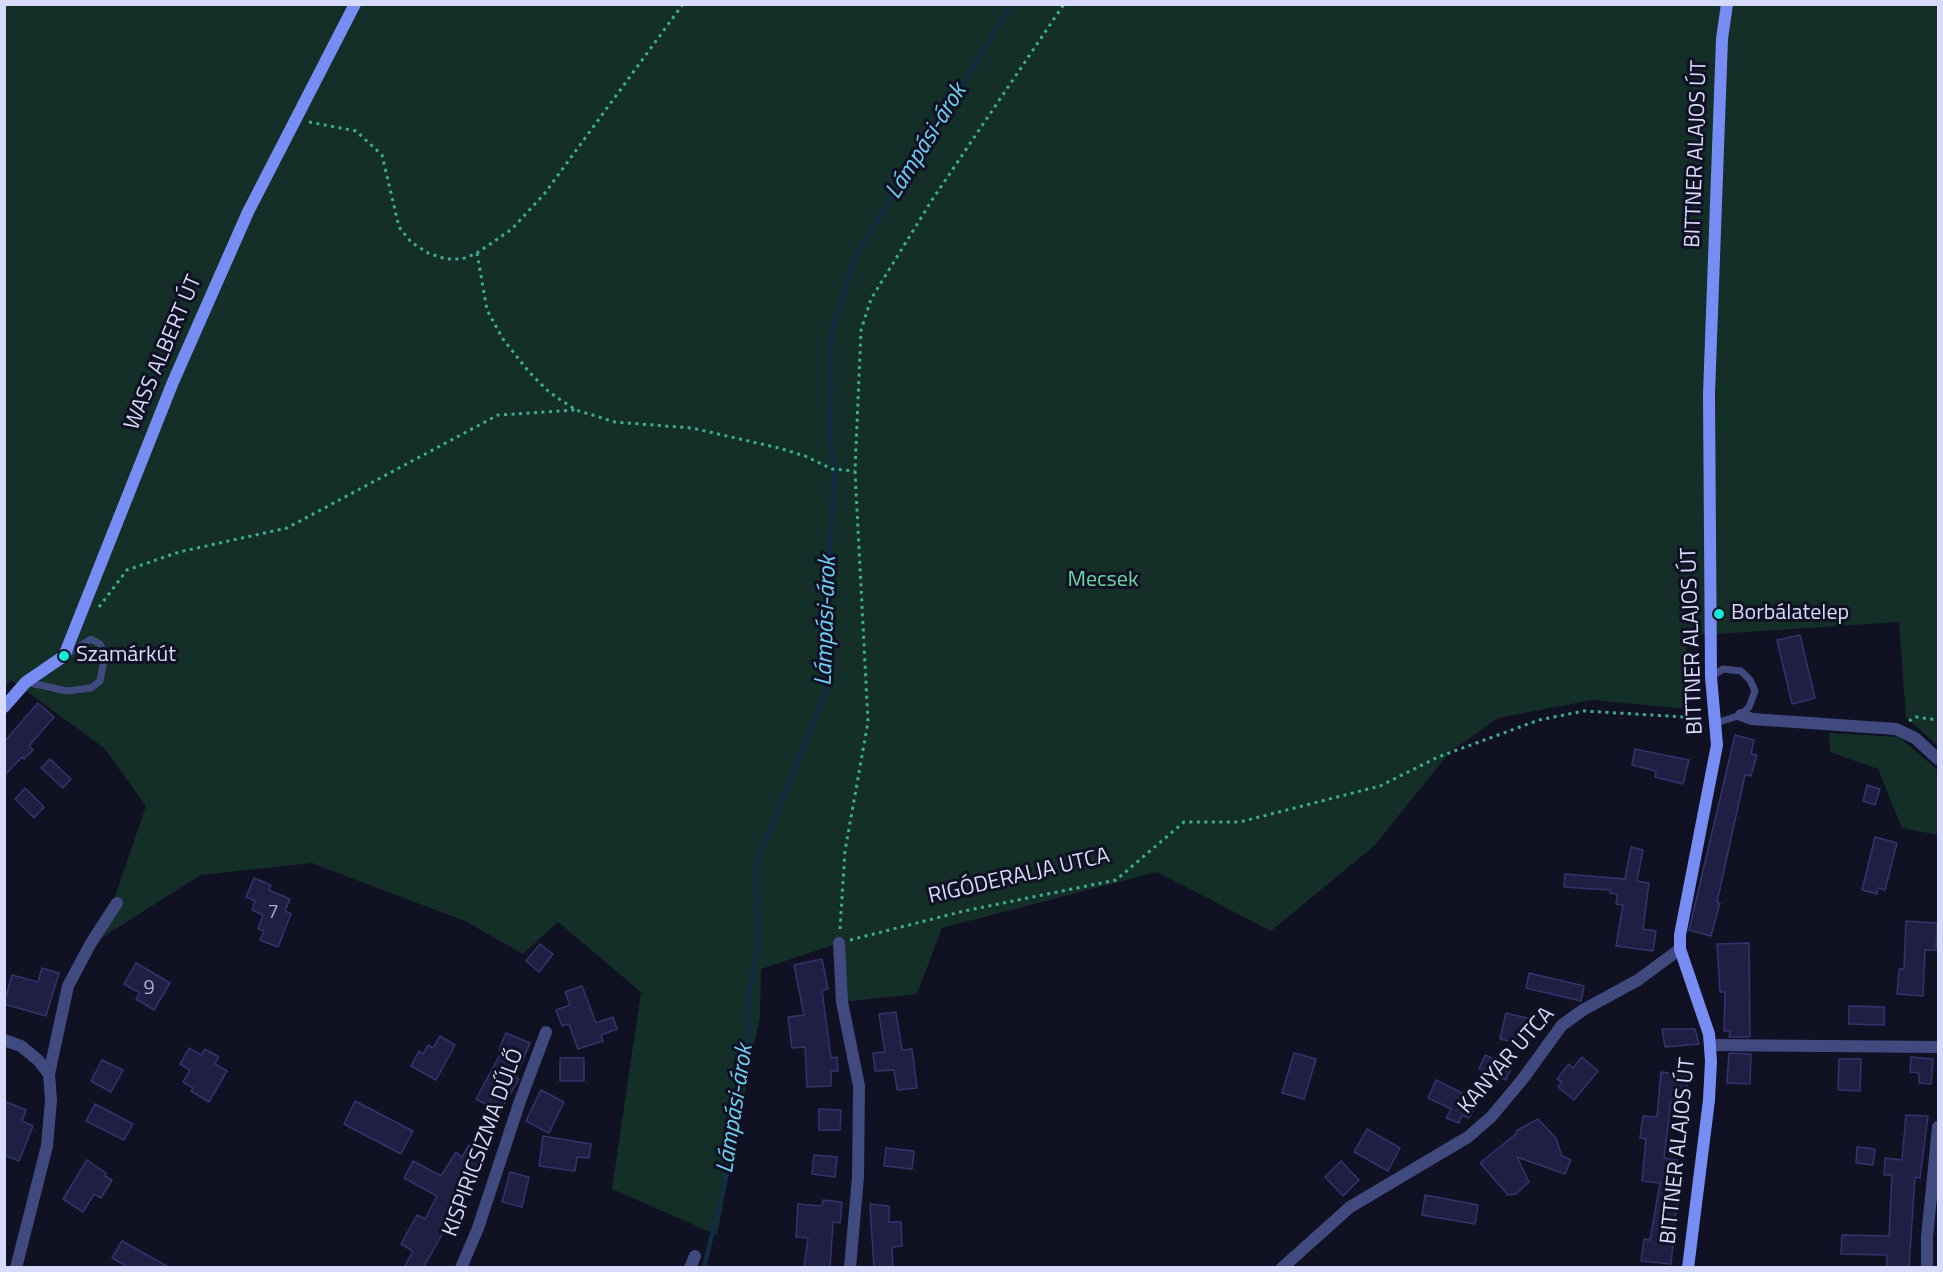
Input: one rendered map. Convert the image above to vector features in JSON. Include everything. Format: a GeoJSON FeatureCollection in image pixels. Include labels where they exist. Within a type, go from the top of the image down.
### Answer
{"type":"FeatureCollection","features":[{"type":"Feature","properties":{"kind":"street","name":"WASS ALBERT ÚT"},"geometry":{"type":"LineString","coordinates":[[64,656],[173,382],[248,212],[355,4]]}},
{"type":"Feature","properties":{"kind":"street","name":"BITTNER ALAJOS ÚT"},"geometry":{"type":"LineString","coordinates":[[1688,1268],[1709,1100],[1710,1045],[1706,1025],[1680,949],[1680,935],[1715,757],[1716,721],[1711,677],[1709,394],[1722,39],[1727,4]]}},
{"type":"Feature","properties":{"kind":"street"},"geometry":{"type":"LineString","coordinates":[[4,707],[26,682],[64,656]]}},
{"type":"Feature","properties":{"kind":"street"},"geometry":{"type":"LineString","coordinates":[[1741,715],[1752,719],[1896,729],[1915,738],[1938,759]]}},
{"type":"Feature","properties":{"kind":"street"},"geometry":{"type":"LineString","coordinates":[[16,1268],[46,1146],[51,1100],[49,1074],[68,987],[91,943],[117,903]]}},
{"type":"Feature","properties":{"kind":"street"},"geometry":{"type":"LineString","coordinates":[[839,943],[842,1002],[859,1086],[858,1177],[850,1268]]}},
{"type":"Feature","properties":{"kind":"street","name":"KANYAR UTCA"},"geometry":{"type":"LineString","coordinates":[[1282,1268],[1350,1207],[1468,1137],[1491,1117],[1522,1080],[1562,1025],[1583,1010],[1638,981],[1680,949]]}},
{"type":"Feature","properties":{"kind":"street","name":"KISPIRICSIZMA DŰLŐ"},"geometry":{"type":"LineString","coordinates":[[460,1268],[478,1228],[520,1101],[546,1032]]}},
{"type":"Feature","properties":{"kind":"street"},"geometry":{"type":"LineString","coordinates":[[4,1040],[21,1046],[38,1060],[49,1074]]}},
{"type":"Feature","properties":{"kind":"street"},"geometry":{"type":"LineString","coordinates":[[1710,1045],[1938,1047]]}},
{"type":"Feature","properties":{"kind":"street"},"geometry":{"type":"LineString","coordinates":[[1927,1268],[1927,1237],[1938,1127]]}},
{"type":"Feature","properties":{"kind":"lane"},"geometry":{"type":"LineString","coordinates":[[26,682],[67,692],[91,688],[100,681],[105,654],[100,644],[90,639],[64,656]]}},
{"type":"Feature","properties":{"kind":"lane"},"geometry":{"type":"LineString","coordinates":[[1711,677],[1723,669],[1741,671],[1750,680],[1755,691],[1749,706],[1741,715],[1716,721]]}},
{"type":"Feature","properties":{"kind":"path"},"geometry":{"type":"LineString","coordinates":[[296,120],[328,124],[356,131],[382,155],[399,227],[411,242],[428,253],[446,259],[462,259],[477,253],[512,229],[545,193],[683,4]]}},
{"type":"Feature","properties":{"kind":"path"},"geometry":{"type":"LineString","coordinates":[[839,943],[845,851],[868,722],[855,471],[861,330],[871,299],[932,200],[1064,4]]}},
{"type":"Feature","properties":{"kind":"path"},"geometry":{"type":"LineString","coordinates":[[477,253],[487,310],[504,339],[529,372],[549,392],[576,410],[615,422],[674,425],[779,448],[805,456],[832,469],[855,471]]}},
{"type":"Feature","properties":{"kind":"path"},"geometry":{"type":"LineString","coordinates":[[99,608],[127,570],[179,552],[287,528],[498,415],[576,410]]}},
{"type":"Feature","properties":{"kind":"path","name":"RIGÓDERALJA UTCA"},"geometry":{"type":"LineString","coordinates":[[839,943],[964,911],[1116,880],[1184,822],[1240,822],[1380,786],[1438,757],[1539,720],[1584,711],[1716,721]]}},
{"type":"Feature","properties":{"kind":"path"},"geometry":{"type":"LineString","coordinates":[[1896,729],[1916,717],[1938,720]]}},
{"type":"Feature","properties":{"kind":"green space","name":"Mecsek"},"geometry":{"type":"Polygon","coordinates":[[[5,5],[1938,5],[1938,746],[1906,717],[1899,622],[1686,636],[1688,709],[1592,700],[1498,718],[1450,752],[1374,846],[1271,931],[1157,872],[942,928],[917,994],[842,1002],[839,943],[761,969],[760,1016],[717,1235],[612,1189],[641,992],[558,922],[523,954],[467,922],[312,863],[201,875],[101,938],[146,806],[104,748],[11,680],[5,687],[5,5]]]}},
{"type":"Feature","properties":{"kind":"green space"},"geometry":{"type":"Polygon","coordinates":[[[1829,733],[1899,737],[1938,770],[1938,835],[1902,828],[1878,769],[1830,752],[1829,733]]]}},
{"type":"Feature","properties":{"kind":"building"},"geometry":{"type":"Polygon","coordinates":[[[1800,635],[1815,698],[1792,704],[1777,640],[1800,635]]]}},
{"type":"Feature","properties":{"kind":"building"},"geometry":{"type":"Polygon","coordinates":[[[38,703],[54,717],[29,746],[33,750],[24,759],[22,757],[4,776],[4,742],[38,703]]]}},
{"type":"Feature","properties":{"kind":"building"},"geometry":{"type":"Polygon","coordinates":[[[1735,735],[1754,740],[1751,754],[1757,755],[1751,776],[1745,775],[1717,902],[1720,903],[1711,936],[1689,930],[1735,735]]]}},
{"type":"Feature","properties":{"kind":"building"},"geometry":{"type":"Polygon","coordinates":[[[1635,749],[1689,760],[1683,784],[1655,777],[1656,771],[1632,765],[1635,749]]]}},
{"type":"Feature","properties":{"kind":"building"},"geometry":{"type":"Polygon","coordinates":[[[50,759],[71,779],[63,788],[41,768],[50,759]]]}},
{"type":"Feature","properties":{"kind":"building"},"geometry":{"type":"Polygon","coordinates":[[[1867,785],[1880,789],[1875,805],[1863,801],[1867,785]]]}},
{"type":"Feature","properties":{"kind":"building"},"geometry":{"type":"Polygon","coordinates":[[[25,788],[44,807],[34,818],[15,799],[25,788]]]}},
{"type":"Feature","properties":{"kind":"building"},"geometry":{"type":"Polygon","coordinates":[[[1875,837],[1897,843],[1885,890],[1878,888],[1877,894],[1862,890],[1875,837]]]}},
{"type":"Feature","properties":{"kind":"building"},"geometry":{"type":"Polygon","coordinates":[[[1631,847],[1643,850],[1637,881],[1649,883],[1643,929],[1656,931],[1653,951],[1616,946],[1623,905],[1616,904],[1617,894],[1610,893],[1610,890],[1564,887],[1565,874],[1625,879],[1631,847]]]}},
{"type":"Feature","properties":{"kind":"building"},"geometry":{"type":"Polygon","coordinates":[[[254,878],[271,885],[269,890],[290,899],[285,911],[291,914],[278,947],[260,940],[264,931],[258,929],[263,915],[252,910],[255,901],[246,897],[254,878]]]}},
{"type":"Feature","properties":{"kind":"building"},"geometry":{"type":"Polygon","coordinates":[[[1906,921],[1937,923],[1936,950],[1925,950],[1923,996],[1897,994],[1899,969],[1904,969],[1906,921]]]}},
{"type":"Feature","properties":{"kind":"building"},"geometry":{"type":"Polygon","coordinates":[[[1749,943],[1750,1037],[1729,1037],[1730,1031],[1724,1031],[1725,992],[1720,992],[1717,944],[1749,943]]]}},
{"type":"Feature","properties":{"kind":"building"},"geometry":{"type":"Polygon","coordinates":[[[540,944],[553,954],[539,972],[526,961],[540,944]]]}},
{"type":"Feature","properties":{"kind":"building"},"geometry":{"type":"Polygon","coordinates":[[[822,959],[828,989],[822,990],[831,1058],[837,1057],[838,1071],[831,1071],[831,1086],[807,1087],[805,1047],[792,1048],[788,1017],[804,1015],[794,965],[822,959]]]}},
{"type":"Feature","properties":{"kind":"building"},"geometry":{"type":"Polygon","coordinates":[[[136,963],[170,983],[154,1010],[136,999],[140,993],[124,984],[136,963]]]}},
{"type":"Feature","properties":{"kind":"building"},"geometry":{"type":"Polygon","coordinates":[[[42,968],[59,973],[46,1016],[4,1004],[12,975],[38,982],[42,968]]]}},
{"type":"Feature","properties":{"kind":"building"},"geometry":{"type":"Polygon","coordinates":[[[1529,973],[1584,986],[1581,1001],[1526,988],[1529,973]]]}},
{"type":"Feature","properties":{"kind":"building"},"geometry":{"type":"Polygon","coordinates":[[[582,986],[596,1023],[613,1017],[617,1029],[601,1035],[603,1041],[578,1049],[569,1024],[562,1026],[556,1010],[570,1005],[565,992],[582,986]]]}},
{"type":"Feature","properties":{"kind":"building"},"geometry":{"type":"Polygon","coordinates":[[[1849,1006],[1884,1007],[1884,1025],[1849,1024],[1849,1006]]]}},
{"type":"Feature","properties":{"kind":"building"},"geometry":{"type":"Polygon","coordinates":[[[896,1012],[902,1050],[912,1049],[917,1088],[897,1090],[894,1070],[875,1071],[873,1053],[885,1052],[879,1014],[896,1012]]]}},
{"type":"Feature","properties":{"kind":"building"},"geometry":{"type":"Polygon","coordinates":[[[1506,1013],[1531,1019],[1525,1045],[1500,1039],[1506,1013]]]}},
{"type":"Feature","properties":{"kind":"building"},"geometry":{"type":"Polygon","coordinates":[[[1662,1029],[1695,1029],[1699,1044],[1665,1047],[1662,1029]]]}},
{"type":"Feature","properties":{"kind":"building"},"geometry":{"type":"Polygon","coordinates":[[[506,1033],[530,1043],[516,1077],[519,1079],[500,1112],[476,1099],[502,1051],[499,1050],[506,1033]]]}},
{"type":"Feature","properties":{"kind":"building"},"geometry":{"type":"Polygon","coordinates":[[[440,1036],[455,1045],[436,1080],[411,1066],[419,1051],[423,1054],[428,1045],[433,1048],[440,1036]]]}},
{"type":"Feature","properties":{"kind":"building"},"geometry":{"type":"Polygon","coordinates":[[[189,1048],[201,1055],[205,1049],[219,1057],[215,1064],[227,1071],[209,1102],[191,1091],[193,1088],[183,1082],[190,1070],[180,1064],[189,1048]]]}},
{"type":"Feature","properties":{"kind":"building"},"geometry":{"type":"Polygon","coordinates":[[[1294,1053],[1316,1059],[1304,1099],[1282,1093],[1294,1053]]]}},
{"type":"Feature","properties":{"kind":"building"},"geometry":{"type":"Polygon","coordinates":[[[1729,1053],[1751,1054],[1750,1084],[1727,1083],[1729,1053]]]}},
{"type":"Feature","properties":{"kind":"building"},"geometry":{"type":"Polygon","coordinates":[[[1485,1055],[1512,1066],[1506,1080],[1479,1069],[1485,1055]]]}},
{"type":"Feature","properties":{"kind":"building"},"geometry":{"type":"Polygon","coordinates":[[[1582,1057],[1598,1071],[1574,1100],[1558,1087],[1562,1082],[1557,1079],[1569,1064],[1573,1068],[1582,1057]]]}},
{"type":"Feature","properties":{"kind":"building"},"geometry":{"type":"Polygon","coordinates":[[[1911,1057],[1933,1059],[1931,1084],[1919,1083],[1919,1073],[1910,1072],[1911,1057]]]}},
{"type":"Feature","properties":{"kind":"building"},"geometry":{"type":"Polygon","coordinates":[[[560,1058],[584,1058],[584,1081],[560,1081],[560,1058]]]}},
{"type":"Feature","properties":{"kind":"building"},"geometry":{"type":"Polygon","coordinates":[[[1839,1059],[1861,1059],[1860,1091],[1838,1090],[1839,1059]]]}},
{"type":"Feature","properties":{"kind":"building"},"geometry":{"type":"Polygon","coordinates":[[[102,1060],[123,1070],[111,1092],[91,1081],[102,1060]]]}},
{"type":"Feature","properties":{"kind":"building"},"geometry":{"type":"Polygon","coordinates":[[[1661,1072],[1688,1075],[1686,1104],[1671,1102],[1664,1158],[1677,1160],[1673,1201],[1678,1201],[1670,1242],[1673,1243],[1671,1264],[1641,1261],[1644,1239],[1650,1240],[1660,1183],[1642,1181],[1646,1139],[1640,1138],[1643,1116],[1657,1117],[1661,1072]]]}},
{"type":"Feature","properties":{"kind":"building"},"geometry":{"type":"Polygon","coordinates":[[[1436,1080],[1478,1101],[1469,1118],[1462,1115],[1459,1123],[1446,1118],[1451,1109],[1428,1098],[1436,1080]]]}},
{"type":"Feature","properties":{"kind":"building"},"geometry":{"type":"Polygon","coordinates":[[[541,1090],[564,1102],[549,1133],[526,1121],[541,1090]]]}},
{"type":"Feature","properties":{"kind":"building"},"geometry":{"type":"Polygon","coordinates":[[[4,1101],[26,1110],[22,1121],[33,1126],[19,1161],[4,1155],[4,1101]]]}},
{"type":"Feature","properties":{"kind":"building"},"geometry":{"type":"Polygon","coordinates":[[[355,1101],[413,1131],[401,1154],[344,1124],[355,1101]]]}},
{"type":"Feature","properties":{"kind":"building"},"geometry":{"type":"Polygon","coordinates":[[[95,1104],[133,1124],[124,1140],[86,1121],[95,1104]]]}},
{"type":"Feature","properties":{"kind":"building"},"geometry":{"type":"Polygon","coordinates":[[[819,1109],[841,1110],[840,1130],[819,1130],[819,1109]]]}},
{"type":"Feature","properties":{"kind":"building"},"geometry":{"type":"Polygon","coordinates":[[[1906,1115],[1928,1116],[1920,1178],[1915,1177],[1909,1267],[1887,1267],[1887,1255],[1841,1254],[1842,1235],[1889,1236],[1892,1175],[1884,1175],[1885,1158],[1902,1160],[1906,1115]]]}},
{"type":"Feature","properties":{"kind":"building"},"geometry":{"type":"Polygon","coordinates":[[[1538,1119],[1556,1138],[1562,1156],[1571,1160],[1565,1174],[1517,1157],[1529,1182],[1516,1194],[1508,1195],[1480,1163],[1517,1133],[1516,1131],[1538,1119]]]}},
{"type":"Feature","properties":{"kind":"building"},"geometry":{"type":"Polygon","coordinates":[[[1367,1129],[1400,1148],[1388,1171],[1354,1152],[1367,1129]]]}},
{"type":"Feature","properties":{"kind":"building"},"geometry":{"type":"Polygon","coordinates":[[[543,1136],[591,1144],[589,1158],[577,1157],[575,1171],[539,1166],[543,1136]]]}},
{"type":"Feature","properties":{"kind":"building"},"geometry":{"type":"Polygon","coordinates":[[[469,1145],[487,1156],[423,1268],[404,1268],[413,1251],[401,1244],[417,1215],[425,1219],[437,1196],[404,1178],[413,1161],[441,1176],[456,1152],[462,1157],[469,1145]]]}},
{"type":"Feature","properties":{"kind":"building"},"geometry":{"type":"Polygon","coordinates":[[[1857,1147],[1875,1149],[1873,1165],[1856,1163],[1857,1147]]]}},
{"type":"Feature","properties":{"kind":"building"},"geometry":{"type":"Polygon","coordinates":[[[886,1148],[914,1151],[912,1169],[884,1166],[886,1148]]]}},
{"type":"Feature","properties":{"kind":"building"},"geometry":{"type":"Polygon","coordinates":[[[814,1155],[837,1157],[835,1177],[812,1174],[814,1155]]]}},
{"type":"Feature","properties":{"kind":"building"},"geometry":{"type":"Polygon","coordinates":[[[87,1160],[112,1180],[101,1198],[94,1194],[83,1212],[63,1199],[87,1160]]]}},
{"type":"Feature","properties":{"kind":"building"},"geometry":{"type":"Polygon","coordinates":[[[1341,1161],[1359,1180],[1343,1196],[1325,1177],[1341,1161]]]}},
{"type":"Feature","properties":{"kind":"building"},"geometry":{"type":"Polygon","coordinates":[[[510,1172],[529,1177],[522,1207],[502,1202],[510,1172]]]}},
{"type":"Feature","properties":{"kind":"building"},"geometry":{"type":"Polygon","coordinates":[[[1425,1195],[1478,1205],[1475,1224],[1422,1215],[1425,1195]]]}},
{"type":"Feature","properties":{"kind":"building"},"geometry":{"type":"Polygon","coordinates":[[[823,1200],[842,1202],[840,1223],[833,1222],[830,1268],[804,1268],[808,1238],[796,1237],[798,1204],[822,1206],[823,1200]]]}},
{"type":"Feature","properties":{"kind":"building"},"geometry":{"type":"Polygon","coordinates":[[[870,1204],[889,1206],[889,1222],[901,1222],[902,1246],[892,1247],[893,1268],[874,1268],[870,1204]]]}},
{"type":"Feature","properties":{"kind":"building"},"geometry":{"type":"Polygon","coordinates":[[[122,1241],[170,1268],[130,1268],[112,1258],[122,1241]]]}},
{"type":"Feature","properties":{"kind":"waterway","name":"Lámpási-árok"},"geometry":{"type":"LineString","coordinates":[[704,1268],[726,1176],[749,1041],[748,1000],[758,948],[756,865],[828,686],[827,583],[835,472],[830,439],[831,335],[854,259],[1012,4]]}},
{"type":"Feature","properties":{"kind":"place","name":"Borbálatelep"},"geometry":{"type":"Point","coordinates":[1719,614]}},
{"type":"Feature","properties":{"kind":"place","name":"Szamárkút"},"geometry":{"type":"Point","coordinates":[64,656]}}]}
